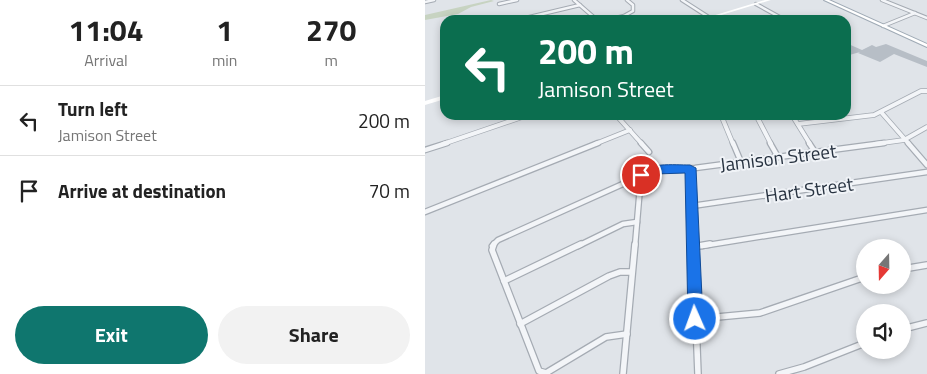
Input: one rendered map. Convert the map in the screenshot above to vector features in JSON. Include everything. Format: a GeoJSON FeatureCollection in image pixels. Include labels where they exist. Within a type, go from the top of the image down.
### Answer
{"type":"FeatureCollection","features":[{"type":"Feature","properties":{"kind":"main road"},"geometry":{"type":"LineString","coordinates":[[826,0],[927,46]]}},
{"type":"Feature","properties":{"kind":"street"},"geometry":{"type":"LineString","coordinates":[[425,2],[434,0]]}},
{"type":"Feature","properties":{"kind":"street"},"geometry":{"type":"LineString","coordinates":[[499,4],[517,0]]}},
{"type":"Feature","properties":{"kind":"street"},"geometry":{"type":"LineString","coordinates":[[574,0],[591,15]]}},
{"type":"Feature","properties":{"kind":"street"},"geometry":{"type":"LineString","coordinates":[[622,15],[631,12],[634,6],[627,0]]}},
{"type":"Feature","properties":{"kind":"street"},"geometry":{"type":"LineString","coordinates":[[683,0],[706,15]]}},
{"type":"Feature","properties":{"kind":"street"},"geometry":{"type":"LineString","coordinates":[[720,15],[769,0]]}},
{"type":"Feature","properties":{"kind":"street"},"geometry":{"type":"LineString","coordinates":[[883,0],[927,18]]}},
{"type":"Feature","properties":{"kind":"street"},"geometry":{"type":"LineString","coordinates":[[756,4],[776,15]]}},
{"type":"Feature","properties":{"kind":"street"},"geometry":{"type":"LineString","coordinates":[[538,15],[580,5]]}},
{"type":"Feature","properties":{"kind":"street"},"geometry":{"type":"LineString","coordinates":[[883,26],[915,14]]}},
{"type":"Feature","properties":{"kind":"street"},"geometry":{"type":"LineString","coordinates":[[851,118],[870,116],[926,91]]}},
{"type":"Feature","properties":{"kind":"street"},"geometry":{"type":"LineString","coordinates":[[425,103],[440,98]]}},
{"type":"Feature","properties":{"kind":"street"},"geometry":{"type":"LineString","coordinates":[[881,112],[927,165]]}},
{"type":"Feature","properties":{"kind":"street"},"geometry":{"type":"LineString","coordinates":[[425,150],[513,120]]}},
{"type":"Feature","properties":{"kind":"street"},"geometry":{"type":"LineString","coordinates":[[621,120],[649,152]]}},
{"type":"Feature","properties":{"kind":"street"},"geometry":{"type":"LineString","coordinates":[[723,120],[741,162]]}},
{"type":"Feature","properties":{"kind":"street"},"geometry":{"type":"LineString","coordinates":[[759,120],[778,157]]}},
{"type":"Feature","properties":{"kind":"street"},"geometry":{"type":"LineString","coordinates":[[795,120],[815,152]]}},
{"type":"Feature","properties":{"kind":"street"},"geometry":{"type":"LineString","coordinates":[[798,124],[834,120]]}},
{"type":"Feature","properties":{"kind":"street","name":"Jamison Street"},"geometry":{"type":"LineString","coordinates":[[504,281],[492,250],[492,246],[498,240],[654,170],[741,162],[905,140],[927,127]]}},
{"type":"Feature","properties":{"kind":"street"},"geometry":{"type":"LineString","coordinates":[[425,212],[630,130]]}},
{"type":"Feature","properties":{"kind":"street"},"geometry":{"type":"LineString","coordinates":[[690,168],[698,374]]}},
{"type":"Feature","properties":{"kind":"street","name":"Hart Street"},"geometry":{"type":"LineString","coordinates":[[692,206],[927,172]]}},
{"type":"Feature","properties":{"kind":"street"},"geometry":{"type":"LineString","coordinates":[[623,374],[641,175]]}},
{"type":"Feature","properties":{"kind":"street"},"geometry":{"type":"LineString","coordinates":[[693,247],[927,210]]}},
{"type":"Feature","properties":{"kind":"street"},"geometry":{"type":"LineString","coordinates":[[627,334],[606,337],[546,373],[539,371],[504,281],[623,224],[637,222]]}},
{"type":"Feature","properties":{"kind":"street"},"geometry":{"type":"LineString","coordinates":[[911,268],[927,265]]}},
{"type":"Feature","properties":{"kind":"street"},"geometry":{"type":"LineString","coordinates":[[520,324],[615,274],[632,272]]}},
{"type":"Feature","properties":{"kind":"street"},"geometry":{"type":"LineString","coordinates":[[695,319],[760,313],[856,280]]}},
{"type":"Feature","properties":{"kind":"street"},"geometry":{"type":"LineString","coordinates":[[911,327],[927,323]]}},
{"type":"Feature","properties":{"kind":"street"},"geometry":{"type":"LineString","coordinates":[[779,374],[804,367],[856,347]]}},
{"type":"Feature","properties":{"kind":"green space"},"geometry":{"type":"Polygon","coordinates":[[[491,0],[494,1],[471,7],[458,14],[440,15],[440,17],[425,20],[425,15],[491,0]]]}},
{"type":"Feature","properties":{"kind":"building"},"geometry":{"type":"Polygon","coordinates":[[[886,44],[927,61],[927,67],[894,54],[880,62],[858,53],[860,52],[851,55],[851,45],[862,50],[872,45],[876,47],[886,44]]]}},
{"type":"Feature","properties":{"kind":"route"},"geometry":{"type":"LineString","coordinates":[[641,175],[654,170],[690,168],[695,319]]}}]}
